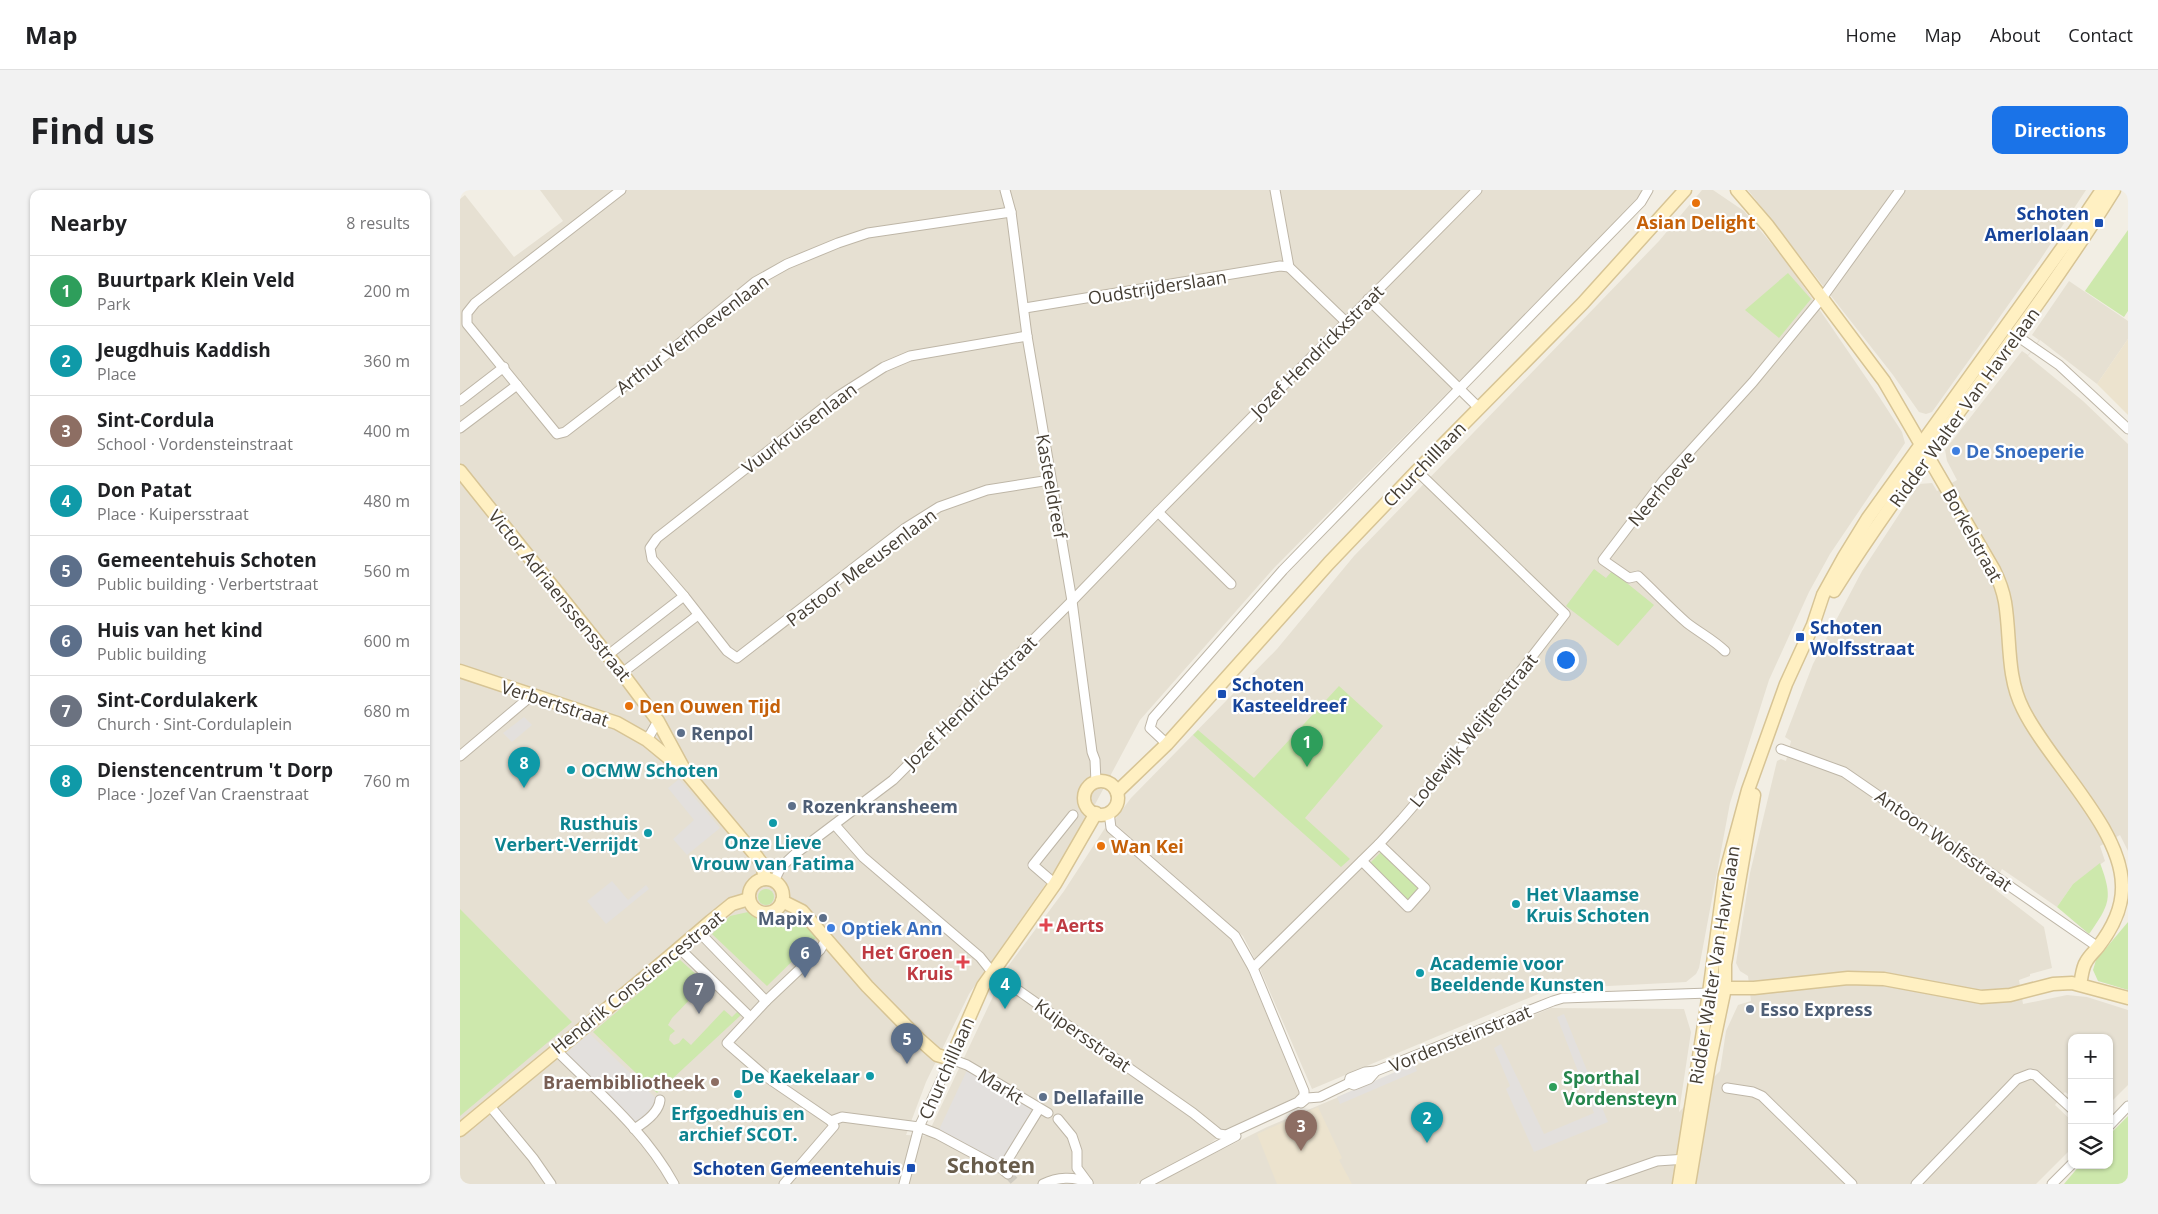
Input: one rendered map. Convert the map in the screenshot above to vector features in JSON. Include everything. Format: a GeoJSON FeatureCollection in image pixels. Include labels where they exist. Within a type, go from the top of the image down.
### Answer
{"type":"FeatureCollection","features":[{"type":"Feature","properties":{"kind":"street"},"geometry":{"type":"LineString","coordinates":[[460,428],[518,385],[467,324],[467,313],[475,303],[621,190]]}},
{"type":"Feature","properties":{"kind":"street","name":"Kasteeldreef"},"geometry":{"type":"LineString","coordinates":[[1005,190],[1011,212],[1025,308],[1027,336],[1072,601],[1092,752],[1095,760],[1096,782]]}},
{"type":"Feature","properties":{"kind":"street"},"geometry":{"type":"LineString","coordinates":[[1275,190],[1289,267],[1347,323]]}},
{"type":"Feature","properties":{"kind":"street","name":"Jozef Hendrickxstraat"},"geometry":{"type":"LineString","coordinates":[[770,880],[781,867],[893,780],[1477,190]]}},
{"type":"Feature","properties":{"kind":"street","name":"Churchilllaan"},"geometry":{"type":"LineString","coordinates":[[1167,744],[1150,728],[1153,718],[1284,570],[1641,202],[1648,190]]}},
{"type":"Feature","properties":{"kind":"street","name":"Churchilllaan"},"geometry":{"type":"LineString","coordinates":[[1117,792],[1167,744],[1329,563],[1583,303],[1685,190]]}},
{"type":"Feature","properties":{"kind":"street","name":"Borkelstraat"},"geometry":{"type":"LineString","coordinates":[[1737,190],[1768,226],[1884,381],[1967,520],[1998,580],[2006,613],[2011,670],[2023,710],[2101,826],[2113,848],[2122,876],[2123,916],[2086,961],[2080,984]]}},
{"type":"Feature","properties":{"kind":"street"},"geometry":{"type":"LineString","coordinates":[[1822,298],[1900,190]]}},
{"type":"Feature","properties":{"kind":"street","name":"Ridder Walter Van Havrelaan"},"geometry":{"type":"LineString","coordinates":[[1924,450],[2102,190]]}},
{"type":"Feature","properties":{"kind":"street","name":"Ridder Walter Van Havrelaan"},"geometry":{"type":"LineString","coordinates":[[1679,1184],[1681,1161],[1710,993],[1725,874],[1748,790],[1786,684],[1813,625],[1823,595],[1873,511],[2016,336],[2080,245],[2114,190]]}},
{"type":"Feature","properties":{"kind":"street","name":"Arthur Verhoevenlaan"},"geometry":{"type":"LineString","coordinates":[[518,385],[557,434],[565,432],[755,282],[787,264],[838,243],[868,234],[1011,212]]}},
{"type":"Feature","properties":{"kind":"street","name":"Oudstrijderslaan"},"geometry":{"type":"LineString","coordinates":[[1025,308],[1280,266],[1289,267]]}},
{"type":"Feature","properties":{"kind":"street","name":"Neerhoeve"},"geometry":{"type":"LineString","coordinates":[[1726,651],[1713,639],[1688,623],[1665,604],[1638,576],[1629,578],[1603,560],[1663,481],[1753,382],[1822,298]]}},
{"type":"Feature","properties":{"kind":"street"},"geometry":{"type":"LineString","coordinates":[[1368,300],[1479,408]]}},
{"type":"Feature","properties":{"kind":"street","name":"Vuurkruisenlaan"},"geometry":{"type":"LineString","coordinates":[[737,658],[727,651],[652,559],[650,548],[658,538],[837,397],[884,367],[910,356],[1027,336]]}},
{"type":"Feature","properties":{"kind":"street"},"geometry":{"type":"LineString","coordinates":[[2016,336],[2059,365],[2128,429]]}},
{"type":"Feature","properties":{"kind":"street"},"geometry":{"type":"LineString","coordinates":[[460,401],[504,368]]}},
{"type":"Feature","properties":{"kind":"street","name":"Victor Adriaenssensstraat"},"geometry":{"type":"LineString","coordinates":[[460,470],[608,655],[658,721]]}},
{"type":"Feature","properties":{"kind":"street","name":"Lodewijk Weijtenstraat"},"geometry":{"type":"LineString","coordinates":[[1253,968],[1379,844],[1440,775],[1565,614],[1417,471]]}},
{"type":"Feature","properties":{"kind":"street","name":"Pastoor Meeusenlaan"},"geometry":{"type":"LineString","coordinates":[[737,658],[820,596],[904,529],[939,507],[987,490],[1050,480]]}},
{"type":"Feature","properties":{"kind":"street"},"geometry":{"type":"LineString","coordinates":[[1158,512],[1231,584]]}},
{"type":"Feature","properties":{"kind":"street"},"geometry":{"type":"LineString","coordinates":[[608,655],[684,596]]}},
{"type":"Feature","properties":{"kind":"street"},"geometry":{"type":"LineString","coordinates":[[622,673],[698,615]]}},
{"type":"Feature","properties":{"kind":"street","name":"Verbertstraat"},"geometry":{"type":"LineString","coordinates":[[460,672],[617,723],[647,740],[685,771],[757,857],[770,880],[782,890],[782,901]]}},
{"type":"Feature","properties":{"kind":"street"},"geometry":{"type":"LineString","coordinates":[[460,756],[531,696]]}},
{"type":"Feature","properties":{"kind":"street"},"geometry":{"type":"LineString","coordinates":[[647,740],[658,721]]}},
{"type":"Feature","properties":{"kind":"street","name":"Verbertstraat"},"geometry":{"type":"LineString","coordinates":[[658,721],[685,771]]}},
{"type":"Feature","properties":{"kind":"street","name":"Antoon Wolfsstraat"},"geometry":{"type":"LineString","coordinates":[[1781,749],[1844,772],[2098,947]]}},
{"type":"Feature","properties":{"kind":"street","name":"Ridder Walter Van Havrelaan"},"geometry":{"type":"LineString","coordinates":[[1689,1184],[1695,1158],[1709,1064],[1725,988],[1725,964],[1763,750]]}},
{"type":"Feature","properties":{"kind":"street"},"geometry":{"type":"LineString","coordinates":[[1096,782],[1106,782],[1117,792],[1116,804],[1109,812],[1096,813],[1086,806],[1084,794],[1096,782]]}},
{"type":"Feature","properties":{"kind":"street"},"geometry":{"type":"LineString","coordinates":[[1109,812],[1112,828],[1235,936],[1253,968]]}},
{"type":"Feature","properties":{"kind":"street","name":"Churchilllaan"},"geometry":{"type":"LineString","coordinates":[[904,1184],[919,1127],[983,986],[1055,884],[1096,813]]}},
{"type":"Feature","properties":{"kind":"street"},"geometry":{"type":"LineString","coordinates":[[1055,884],[1033,865],[1073,815]]}},
{"type":"Feature","properties":{"kind":"street","name":"Kuipersstraat"},"geometry":{"type":"LineString","coordinates":[[835,825],[863,857],[980,957],[992,972],[1193,1113],[1219,1134],[1226,1135],[1298,1102],[1304,1096],[1304,1091],[1253,968]]}},
{"type":"Feature","properties":{"kind":"street"},"geometry":{"type":"LineString","coordinates":[[1362,861],[1408,907],[1425,888],[1379,844]]}},
{"type":"Feature","properties":{"kind":"street"},"geometry":{"type":"LineString","coordinates":[[770,880],[754,883],[751,888],[749,899],[754,908],[765,913],[775,910],[782,901],[802,911],[867,986],[919,1039],[937,1055],[951,1059]]}},
{"type":"Feature","properties":{"kind":"street","name":"Hendrik Consciencestraat"},"geometry":{"type":"LineString","coordinates":[[460,1130],[732,904],[749,899]]}},
{"type":"Feature","properties":{"kind":"street"},"geometry":{"type":"LineString","coordinates":[[698,932],[766,1001]]}},
{"type":"Feature","properties":{"kind":"street"},"geometry":{"type":"LineString","coordinates":[[784,1184],[834,1126],[831,1121],[765,1076],[727,1043],[766,1001],[820,950],[827,938]]}},
{"type":"Feature","properties":{"kind":"street"},"geometry":{"type":"LineString","coordinates":[[679,948],[750,1017]]}},
{"type":"Feature","properties":{"kind":"street","name":"Vordensteinstraat"},"geometry":{"type":"LineString","coordinates":[[1145,1184],[1234,1137],[1296,1108],[1307,1098],[1320,1097],[1349,1083],[1354,1085],[1368,1079],[1376,1071],[1564,998],[1710,993],[1725,988],[1754,988],[1848,978],[1884,980],[1981,997],[2010,994],[2053,984],[2080,984],[2128,998]]}},
{"type":"Feature","properties":{"kind":"street"},"geometry":{"type":"LineString","coordinates":[[556,1050],[658,1156],[674,1184]]}},
{"type":"Feature","properties":{"kind":"street","name":"Markt"},"geometry":{"type":"LineString","coordinates":[[831,1121],[842,1117],[919,1127],[937,1134],[1005,1172],[1043,1111],[966,1065],[951,1059]]}},
{"type":"Feature","properties":{"kind":"street"},"geometry":{"type":"LineString","coordinates":[[1916,1184],[1998,1098],[2022,1076],[2030,1074],[2035,1076],[2068,1105]]}},
{"type":"Feature","properties":{"kind":"street"},"geometry":{"type":"LineString","coordinates":[[1727,1088],[1752,1092],[1762,1096],[1852,1184]]}},
{"type":"Feature","properties":{"kind":"street"},"geometry":{"type":"LineString","coordinates":[[634,1129],[650,1118],[659,1105],[660,1100]]}},
{"type":"Feature","properties":{"kind":"street"},"geometry":{"type":"LineString","coordinates":[[489,1105],[533,1158],[551,1184]]}},
{"type":"Feature","properties":{"kind":"street"},"geometry":{"type":"LineString","coordinates":[[2111,1124],[2128,1106]]}},
{"type":"Feature","properties":{"kind":"street"},"geometry":{"type":"LineString","coordinates":[[1058,1119],[1072,1136],[1077,1151],[1076,1168],[1089,1183]]}},
{"type":"Feature","properties":{"kind":"street"},"geometry":{"type":"LineString","coordinates":[[1591,1184],[1658,1161],[1681,1161],[1695,1158]]}},
{"type":"Feature","properties":{"kind":"street"},"geometry":{"type":"LineString","coordinates":[[2052,1184],[2068,1168]]}},
{"type":"Feature","properties":{"kind":"street"},"geometry":{"type":"LineString","coordinates":[[1043,1184],[1061,1179],[1077,1178],[1089,1183]]}},
{"type":"Feature","properties":{"kind":"shaded area"},"geometry":{"type":"Polygon","coordinates":[[[540,190],[1641,190],[1642,196],[1274,568],[1140,720],[1075,842],[969,994],[926,1082],[906,1135],[927,1136],[1006,969],[1064,891],[1105,828],[1236,941],[1300,1095],[1226,1132],[1202,1149],[1136,1184],[460,1184],[460,199],[465,195],[514,257],[563,221],[540,190]]]}},
{"type":"Feature","properties":{"kind":"shaded area"},"geometry":{"type":"Polygon","coordinates":[[[1702,190],[1713,190],[1744,211],[1787,262],[1880,398],[1902,432],[1905,443],[1830,554],[1809,592],[1769,680],[1730,803],[1699,968],[1696,974],[1686,982],[1550,989],[1312,1089],[1260,969],[1243,936],[1113,822],[1131,798],[1277,649],[1354,556],[1659,241],[1702,190]]]}},
{"type":"Feature","properties":{"kind":"shaded area"},"geometry":{"type":"Polygon","coordinates":[[[1748,190],[2086,190],[2040,260],[1932,412],[1926,414],[1919,412],[1893,375],[1748,190]]]}},
{"type":"Feature","properties":{"kind":"shaded area"},"geometry":{"type":"Polygon","coordinates":[[[2069,281],[2128,321],[2128,339],[2097,384],[2040,340],[2028,356],[2083,401],[2128,444],[2128,851],[2120,835],[2100,846],[2105,861],[2073,884],[2057,907],[2002,869],[1992,887],[2044,927],[2052,968],[2030,974],[2030,976],[2019,980],[2023,1004],[2067,995],[2087,997],[2128,1010],[2128,1085],[2113,1100],[2113,1034],[2068,1034],[2068,1094],[2065,1092],[2055,1105],[2068,1117],[2068,1152],[2036,1184],[1153,1184],[1267,1127],[1551,1008],[1684,1009],[1691,1032],[1679,1112],[1720,1071],[1726,1031],[1738,1005],[1751,1001],[1748,976],[1740,971],[1736,963],[1750,873],[1777,761],[1781,759],[1786,761],[1791,741],[1785,737],[1813,664],[1862,571],[1919,484],[1932,483],[1937,491],[1957,480],[1947,461],[1945,450],[2022,351],[2028,355],[2039,340],[2032,335],[2069,281]]]}},
{"type":"Feature","properties":{"kind":"shaded area"},"geometry":{"type":"Polygon","coordinates":[[[2128,339],[2128,415],[2097,384],[2128,339]]]}},
{"type":"Feature","properties":{"kind":"shaded area"},"geometry":{"type":"Polygon","coordinates":[[[524,717],[532,725],[512,742],[503,733],[524,717]]]}},
{"type":"Feature","properties":{"kind":"shaded area"},"geometry":{"type":"Polygon","coordinates":[[[679,779],[720,828],[687,855],[673,839],[694,820],[668,788],[679,779]]]}},
{"type":"Feature","properties":{"kind":"shaded area"},"geometry":{"type":"Polygon","coordinates":[[[612,881],[628,900],[646,885],[649,889],[606,924],[587,901],[612,881]]]}},
{"type":"Feature","properties":{"kind":"shaded area"},"geometry":{"type":"Polygon","coordinates":[[[1564,1014],[1608,1122],[1534,1152],[1506,1089],[1510,1086],[1494,1048],[1501,1044],[1544,1134],[1594,1113],[1557,1017],[1564,1014]]]}},
{"type":"Feature","properties":{"kind":"shaded area"},"geometry":{"type":"Polygon","coordinates":[[[589,1033],[658,1100],[636,1125],[564,1055],[589,1033]]]}},
{"type":"Feature","properties":{"kind":"shaded area"},"geometry":{"type":"Polygon","coordinates":[[[1414,1064],[1417,1071],[1340,1104],[1337,1097],[1414,1064]]]}},
{"type":"Feature","properties":{"kind":"shaded area"},"geometry":{"type":"Polygon","coordinates":[[[969,1066],[1039,1109],[1002,1169],[937,1134],[969,1066]]]}},
{"type":"Feature","properties":{"kind":"shaded area"},"geometry":{"type":"Polygon","coordinates":[[[1318,1107],[1342,1158],[1339,1160],[1352,1184],[1277,1184],[1257,1134],[1318,1107]]]}},
{"type":"Feature","properties":{"kind":"green space"},"geometry":{"type":"Polygon","coordinates":[[[2128,230],[2128,311],[2124,317],[2085,291],[2128,230]]]}},
{"type":"Feature","properties":{"kind":"green space"},"geometry":{"type":"Polygon","coordinates":[[[1788,273],[1811,299],[1779,338],[1745,310],[1788,273]]]}},
{"type":"Feature","properties":{"kind":"green space"},"geometry":{"type":"Polygon","coordinates":[[[1594,569],[1606,578],[1612,571],[1654,605],[1618,646],[1566,606],[1594,569]]]}},
{"type":"Feature","properties":{"kind":"green space"},"geometry":{"type":"Polygon","coordinates":[[[1339,686],[1383,726],[1305,818],[1350,859],[1341,867],[1193,735],[1198,730],[1254,778],[1339,686]]]}},
{"type":"Feature","properties":{"kind":"green space"},"geometry":{"type":"Polygon","coordinates":[[[1382,851],[1420,889],[1408,901],[1370,863],[1382,851]]]}},
{"type":"Feature","properties":{"kind":"green space"},"geometry":{"type":"Polygon","coordinates":[[[2100,863],[2107,885],[2107,900],[2105,908],[2089,934],[2057,907],[2073,884],[2100,863]]]}},
{"type":"Feature","properties":{"kind":"green space"},"geometry":{"type":"Polygon","coordinates":[[[763,889],[769,889],[774,894],[772,903],[763,905],[758,900],[758,894],[763,889]]]}},
{"type":"Feature","properties":{"kind":"green space"},"geometry":{"type":"Polygon","coordinates":[[[460,909],[572,1022],[460,1116],[460,909]]]}},
{"type":"Feature","properties":{"kind":"green space"},"geometry":{"type":"Polygon","coordinates":[[[748,912],[765,920],[780,918],[793,913],[817,937],[767,986],[712,934],[730,916],[748,912]]]}},
{"type":"Feature","properties":{"kind":"green space"},"geometry":{"type":"Polygon","coordinates":[[[2128,922],[2128,990],[2098,981],[2093,970],[2096,960],[2128,922]]]}},
{"type":"Feature","properties":{"kind":"green space"},"geometry":{"type":"Polygon","coordinates":[[[679,959],[707,984],[672,1018],[668,1025],[675,1031],[670,1035],[669,1040],[674,1045],[683,1038],[691,1045],[724,1010],[732,1017],[738,1011],[741,1015],[657,1093],[593,1032],[679,959]]]}},
{"type":"Feature","properties":{"kind":"green space"},"geometry":{"type":"Polygon","coordinates":[[[2128,1116],[2128,1184],[2064,1184],[2077,1169],[2113,1169],[2113,1131],[2128,1116]]]}},
{"type":"Feature","properties":{"kind":"tunnel"},"geometry":{"type":"LineString","coordinates":[[1008,1174],[1017,1184]]}},
{"type":"Feature","properties":{"kind":"place","name":"Asian Delight"},"geometry":{"type":"Point","coordinates":[1696,203]}},
{"type":"Feature","properties":{"kind":"place","name":"Schoten Amerlolaan"},"geometry":{"type":"Point","coordinates":[2099,223]}},
{"type":"Feature","properties":{"kind":"place","name":"De Snoeperie"},"geometry":{"type":"Point","coordinates":[1956,451]}},
{"type":"Feature","properties":{"kind":"place","name":"Schoten Wolfsstraat"},"geometry":{"type":"Point","coordinates":[1800,637]}},
{"type":"Feature","properties":{"kind":"place","name":"Schoten Kasteeldreef"},"geometry":{"type":"Point","coordinates":[1222,694]}},
{"type":"Feature","properties":{"kind":"place","name":"Den Ouwen Tijd"},"geometry":{"type":"Point","coordinates":[629,706]}},
{"type":"Feature","properties":{"kind":"place","name":"Renpol"},"geometry":{"type":"Point","coordinates":[681,733]}},
{"type":"Feature","properties":{"kind":"place","name":"Buurtpark Klein Veld"},"geometry":{"type":"Point","coordinates":[1307,767]}},
{"type":"Feature","properties":{"kind":"place","name":"OCMW Schoten"},"geometry":{"type":"Point","coordinates":[571,770]}},
{"type":"Feature","properties":{"kind":"place","name":"Dienstencentrum 't Dorp"},"geometry":{"type":"Point","coordinates":[524,788]}},
{"type":"Feature","properties":{"kind":"place","name":"Rozenkransheem"},"geometry":{"type":"Point","coordinates":[792,806]}},
{"type":"Feature","properties":{"kind":"place","name":"Onze Lieve Vrouw van Fatima"},"geometry":{"type":"Point","coordinates":[773,823]}},
{"type":"Feature","properties":{"kind":"place","name":"Rusthuis Verbert-Verrijdt"},"geometry":{"type":"Point","coordinates":[648,833]}},
{"type":"Feature","properties":{"kind":"place","name":"Wan Kei"},"geometry":{"type":"Point","coordinates":[1101,846]}},
{"type":"Feature","properties":{"kind":"place","name":"Het Vlaamse Kruis Schoten"},"geometry":{"type":"Point","coordinates":[1516,904]}},
{"type":"Feature","properties":{"kind":"place","name":"Mapix"},"geometry":{"type":"Point","coordinates":[823,918]}},
{"type":"Feature","properties":{"kind":"place","name":"Aerts"},"geometry":{"type":"Point","coordinates":[1046,925]}},
{"type":"Feature","properties":{"kind":"place","name":"Optiek Ann"},"geometry":{"type":"Point","coordinates":[831,928]}},
{"type":"Feature","properties":{"kind":"place","name":"Het Groen Kruis"},"geometry":{"type":"Point","coordinates":[963,962]}},
{"type":"Feature","properties":{"kind":"place","name":"Academie voor Beeldende Kunsten"},"geometry":{"type":"Point","coordinates":[1420,973]}},
{"type":"Feature","properties":{"kind":"place","name":"Huis van het kind"},"geometry":{"type":"Point","coordinates":[805,978]}},
{"type":"Feature","properties":{"kind":"place","name":"Don Patat"},"geometry":{"type":"Point","coordinates":[1005,1009]}},
{"type":"Feature","properties":{"kind":"place","name":"Esso Express"},"geometry":{"type":"Point","coordinates":[1750,1009]}},
{"type":"Feature","properties":{"kind":"place","name":"Sint-Cordulakerk"},"geometry":{"type":"Point","coordinates":[699,1014]}},
{"type":"Feature","properties":{"kind":"place","name":"Gemeentehuis Schoten"},"geometry":{"type":"Point","coordinates":[907,1064]}},
{"type":"Feature","properties":{"kind":"place","name":"De Kaekelaar"},"geometry":{"type":"Point","coordinates":[870,1076]}},
{"type":"Feature","properties":{"kind":"place","name":"Braembibliotheek"},"geometry":{"type":"Point","coordinates":[715,1082]}},
{"type":"Feature","properties":{"kind":"place","name":"Sporthal Vordensteyn"},"geometry":{"type":"Point","coordinates":[1553,1087]}},
{"type":"Feature","properties":{"kind":"place","name":"Erfgoedhuis en archief SCOT."},"geometry":{"type":"Point","coordinates":[738,1094]}},
{"type":"Feature","properties":{"kind":"place","name":"Dellafaille"},"geometry":{"type":"Point","coordinates":[1043,1097]}},
{"type":"Feature","properties":{"kind":"place","name":"Jeugdhuis Kaddish"},"geometry":{"type":"Point","coordinates":[1427,1143]}},
{"type":"Feature","properties":{"kind":"place","name":"Sint-Cordula"},"geometry":{"type":"Point","coordinates":[1301,1151]}},
{"type":"Feature","properties":{"kind":"place","name":"Schoten Gemeentehuis"},"geometry":{"type":"Point","coordinates":[911,1168]}},
{"type":"Feature","properties":{"kind":"district","name":"Schoten"},"geometry":{"type":"Point","coordinates":[991,1164]}}]}
